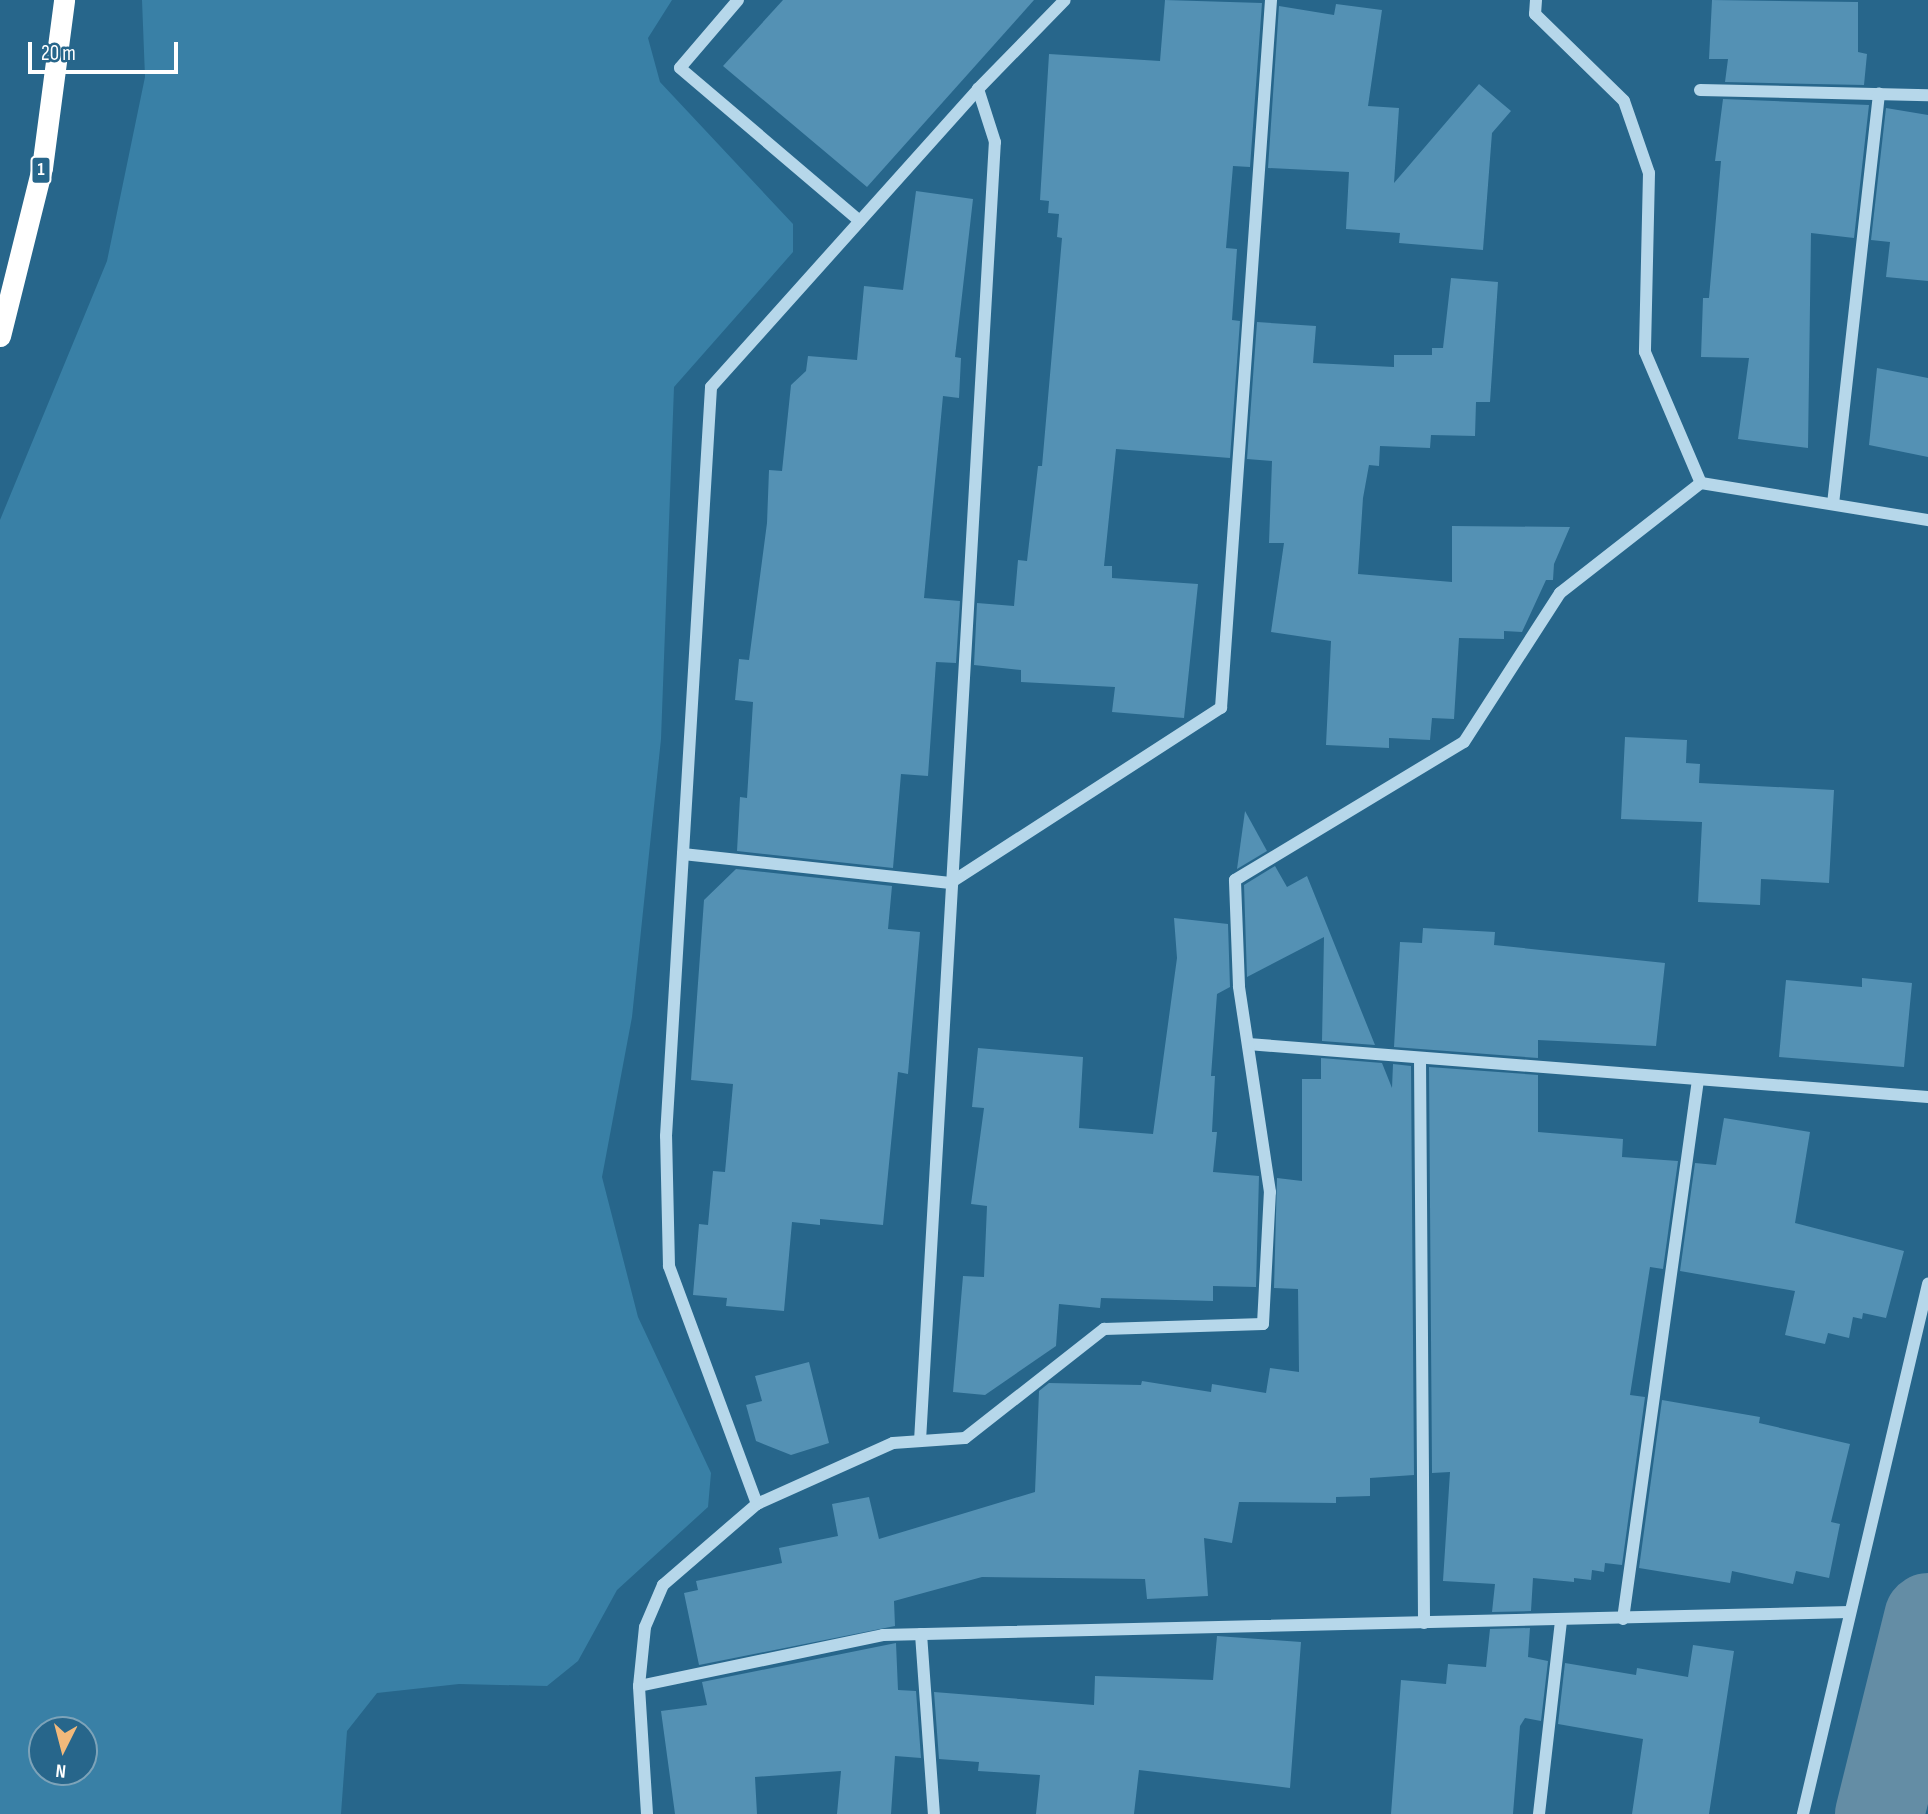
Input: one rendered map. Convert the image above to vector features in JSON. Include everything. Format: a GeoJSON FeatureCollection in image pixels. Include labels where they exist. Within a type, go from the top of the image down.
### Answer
{"type":"FeatureCollection","features":[{"type":"Feature","properties":{"kind":"highway","name":"1"},"geometry":{"type":"LineString","coordinates":[[0,336],[41,168],[64,0]]}},
{"type":"Feature","properties":{"kind":"street"},"geometry":{"type":"LineString","coordinates":[[738,0],[681,68],[860,221]]}},
{"type":"Feature","properties":{"kind":"street"},"geometry":{"type":"LineString","coordinates":[[757,1504],[669,1266],[666,1136],[711,387],[978,89],[1065,0]]}},
{"type":"Feature","properties":{"kind":"street"},"geometry":{"type":"LineString","coordinates":[[683,854],[950,883],[1221,708],[1271,0]]}},
{"type":"Feature","properties":{"kind":"street"},"geometry":{"type":"LineString","coordinates":[[1536,0],[1535,14],[1624,101],[1629,113],[1649,173],[1645,352],[1700,483]]}},
{"type":"Feature","properties":{"kind":"street"},"geometry":{"type":"LineString","coordinates":[[920,1441],[950,883],[995,142],[978,89]]}},
{"type":"Feature","properties":{"kind":"street"},"geometry":{"type":"LineString","coordinates":[[1700,90],[1928,95]]}},
{"type":"Feature","properties":{"kind":"street"},"geometry":{"type":"LineString","coordinates":[[1833,504],[1879,94]]}},
{"type":"Feature","properties":{"kind":"street"},"geometry":{"type":"LineString","coordinates":[[646,1814],[639,1686],[645,1627],[663,1585],[757,1504],[893,1443],[965,1438],[1104,1329],[1263,1324],[1270,1192],[1239,986],[1235,880],[1464,742],[1560,593],[1700,483],[1928,520]]}},
{"type":"Feature","properties":{"kind":"street"},"geometry":{"type":"LineString","coordinates":[[1248,1044],[1928,1097]]}},
{"type":"Feature","properties":{"kind":"street"},"geometry":{"type":"LineString","coordinates":[[1420,1058],[1424,1623]]}},
{"type":"Feature","properties":{"kind":"street"},"geometry":{"type":"LineString","coordinates":[[1623,1619],[1698,1080]]}},
{"type":"Feature","properties":{"kind":"street"},"geometry":{"type":"LineString","coordinates":[[1803,1814],[1928,1284]]}},
{"type":"Feature","properties":{"kind":"street"},"geometry":{"type":"LineString","coordinates":[[639,1686],[883,1634],[1561,1621],[1850,1612]]}},
{"type":"Feature","properties":{"kind":"street"},"geometry":{"type":"LineString","coordinates":[[1539,1814],[1561,1621]]}},
{"type":"Feature","properties":{"kind":"street"},"geometry":{"type":"LineString","coordinates":[[921,1633],[934,1814]]}},
{"type":"Feature","properties":{"kind":"shaded area"},"geometry":{"type":"Polygon","coordinates":[[[142,0],[672,0],[648,38],[660,82],[793,224],[793,252],[674,387],[661,739],[632,1017],[602,1177],[638,1317],[711,1473],[708,1507],[617,1590],[578,1661],[547,1686],[459,1684],[377,1693],[347,1731],[341,1814],[0,1814],[0,520],[107,261],[145,77],[142,0]]]}},
{"type":"Feature","properties":{"kind":"building"},"geometry":{"type":"Polygon","coordinates":[[[783,0],[1034,0],[867,187],[723,66],[783,0]]]}},
{"type":"Feature","properties":{"kind":"building"},"geometry":{"type":"Polygon","coordinates":[[[1165,0],[1262,3],[1250,167],[1233,166],[1226,248],[1237,249],[1232,320],[1240,321],[1230,458],[1116,449],[1104,566],[1112,566],[1112,578],[1198,584],[1184,718],[1112,712],[1115,687],[1021,682],[1021,670],[974,665],[977,603],[1014,606],[1018,560],[1027,561],[1038,466],[1042,466],[1062,238],[1057,237],[1059,214],[1048,213],[1049,201],[1040,200],[1049,54],[1160,61],[1165,0]]]}},
{"type":"Feature","properties":{"kind":"building"},"geometry":{"type":"Polygon","coordinates":[[[1712,0],[1858,2],[1858,52],[1867,54],[1864,85],[1725,82],[1728,59],[1709,59],[1712,0]]]}},
{"type":"Feature","properties":{"kind":"building"},"geometry":{"type":"Polygon","coordinates":[[[1336,4],[1382,10],[1368,106],[1399,108],[1394,183],[1479,84],[1511,111],[1492,133],[1483,250],[1399,243],[1400,233],[1346,229],[1349,172],[1268,168],[1279,6],[1334,15],[1336,4]]]}},
{"type":"Feature","properties":{"kind":"building"},"geometry":{"type":"Polygon","coordinates":[[[1723,99],[1869,105],[1854,238],[1811,233],[1808,448],[1738,439],[1749,358],[1701,357],[1703,298],[1709,298],[1721,161],[1715,161],[1723,99]]]}},
{"type":"Feature","properties":{"kind":"building"},"geometry":{"type":"Polygon","coordinates":[[[1886,108],[1928,115],[1928,281],[1886,277],[1890,242],[1871,240],[1886,108]]]}},
{"type":"Feature","properties":{"kind":"building"},"geometry":{"type":"Polygon","coordinates":[[[916,191],[973,199],[955,357],[961,358],[959,398],[943,396],[924,598],[960,601],[956,663],[936,662],[928,776],[901,774],[893,868],[737,851],[740,797],[747,798],[753,702],[735,700],[739,659],[749,660],[767,523],[769,470],[782,471],[791,385],[806,371],[808,356],[857,360],[864,286],[903,290],[916,191]]]}},
{"type":"Feature","properties":{"kind":"building"},"geometry":{"type":"Polygon","coordinates":[[[1451,278],[1498,282],[1490,402],[1476,402],[1475,436],[1431,435],[1430,448],[1380,446],[1379,466],[1369,465],[1363,498],[1358,574],[1452,582],[1452,526],[1570,527],[1554,564],[1553,580],[1546,580],[1522,632],[1504,631],[1504,639],[1459,638],[1454,719],[1432,718],[1430,740],[1389,738],[1389,748],[1326,745],[1331,641],[1271,632],[1284,543],[1269,543],[1272,461],[1247,459],[1257,322],[1316,326],[1313,363],[1394,367],[1394,355],[1432,355],[1432,348],[1443,348],[1451,278]]]}},
{"type":"Feature","properties":{"kind":"building"},"geometry":{"type":"Polygon","coordinates":[[[1877,368],[1928,378],[1928,457],[1869,445],[1877,368]]]}},
{"type":"Feature","properties":{"kind":"building"},"geometry":{"type":"Polygon","coordinates":[[[1625,737],[1687,740],[1686,763],[1700,764],[1699,783],[1834,790],[1829,883],[1761,879],[1760,905],[1698,902],[1702,822],[1621,819],[1625,737]]]}},
{"type":"Feature","properties":{"kind":"building"},"geometry":{"type":"Polygon","coordinates":[[[1245,811],[1267,851],[1237,869],[1245,811]]]}},
{"type":"Feature","properties":{"kind":"building"},"geometry":{"type":"Polygon","coordinates":[[[1275,866],[1287,887],[1307,876],[1375,1045],[1322,1041],[1324,937],[1247,977],[1244,885],[1275,866]]]}},
{"type":"Feature","properties":{"kind":"building"},"geometry":{"type":"Polygon","coordinates":[[[736,869],[892,886],[888,929],[920,932],[908,1074],[898,1072],[883,1225],[820,1219],[820,1225],[792,1222],[784,1311],[726,1306],[727,1298],[693,1295],[699,1224],[708,1225],[713,1171],[725,1172],[733,1084],[691,1080],[704,900],[736,869]]]}},
{"type":"Feature","properties":{"kind":"building"},"geometry":{"type":"Polygon","coordinates":[[[1174,918],[1228,924],[1230,987],[1217,994],[1211,1076],[1215,1076],[1212,1132],[1217,1132],[1213,1172],[1259,1176],[1256,1287],[1213,1286],[1213,1301],[1101,1298],[1100,1308],[1059,1304],[1056,1346],[985,1395],[953,1392],[963,1276],[984,1277],[987,1206],[971,1204],[984,1108],[972,1107],[978,1048],[1083,1057],[1079,1128],[1153,1134],[1177,958],[1174,918]]]}},
{"type":"Feature","properties":{"kind":"building"},"geometry":{"type":"Polygon","coordinates":[[[1423,928],[1495,932],[1494,945],[1665,963],[1656,1046],[1538,1040],[1538,1058],[1394,1047],[1400,942],[1422,943],[1423,928]]]}},
{"type":"Feature","properties":{"kind":"building"},"geometry":{"type":"Polygon","coordinates":[[[1862,978],[1912,983],[1904,1067],[1779,1057],[1786,980],[1862,987],[1862,978]]]}},
{"type":"Feature","properties":{"kind":"building"},"geometry":{"type":"Polygon","coordinates":[[[1321,1058],[1382,1063],[1392,1088],[1393,1064],[1411,1066],[1414,1475],[1370,1478],[1370,1496],[1336,1497],[1336,1503],[1239,1502],[1232,1543],[1204,1538],[1208,1596],[1147,1599],[1145,1579],[982,1577],[894,1601],[895,1626],[699,1665],[684,1593],[698,1590],[696,1581],[782,1563],[779,1548],[838,1536],[832,1504],[869,1497],[879,1539],[1035,1492],[1039,1391],[1049,1383],[1141,1385],[1142,1381],[1211,1392],[1212,1384],[1266,1393],[1270,1368],[1299,1372],[1298,1289],[1274,1288],[1277,1178],[1302,1181],[1302,1079],[1321,1079],[1321,1058]]]}},
{"type":"Feature","properties":{"kind":"building"},"geometry":{"type":"Polygon","coordinates":[[[1429,1067],[1538,1075],[1538,1132],[1623,1139],[1622,1157],[1678,1161],[1663,1269],[1650,1267],[1630,1395],[1645,1397],[1622,1565],[1605,1563],[1604,1572],[1592,1570],[1591,1580],[1574,1578],[1574,1582],[1533,1578],[1531,1611],[1492,1612],[1495,1584],[1443,1581],[1450,1472],[1432,1473],[1429,1067]]]}},
{"type":"Feature","properties":{"kind":"building"},"geometry":{"type":"Polygon","coordinates":[[[1724,1118],[1810,1132],[1795,1223],[1904,1251],[1886,1318],[1863,1313],[1862,1319],[1853,1317],[1849,1338],[1828,1333],[1825,1344],[1785,1335],[1795,1291],[1680,1271],[1695,1163],[1716,1165],[1724,1118]]]}},
{"type":"Feature","properties":{"kind":"building"},"geometry":{"type":"Polygon","coordinates":[[[809,1362],[829,1443],[791,1455],[756,1441],[746,1405],[762,1401],[755,1376],[809,1362]]]}},
{"type":"Feature","properties":{"kind":"building"},"geometry":{"type":"Polygon","coordinates":[[[1662,1400],[1760,1417],[1759,1423],[1850,1444],[1831,1522],[1840,1524],[1829,1578],[1796,1571],[1793,1584],[1732,1571],[1730,1583],[1639,1568],[1662,1400]]]}},
{"type":"Feature","properties":{"kind":"building"},"geometry":{"type":"Polygon","coordinates":[[[1530,1628],[1528,1657],[1548,1661],[1541,1721],[1525,1718],[1520,1726],[1513,1814],[1391,1814],[1401,1680],[1446,1684],[1448,1664],[1486,1667],[1490,1629],[1530,1628]]]}},
{"type":"Feature","properties":{"kind":"building"},"geometry":{"type":"Polygon","coordinates":[[[1217,1636],[1301,1642],[1290,1788],[1139,1770],[1134,1814],[1036,1814],[1040,1775],[978,1771],[979,1762],[939,1759],[934,1692],[1094,1705],[1095,1676],[1213,1680],[1217,1636]]]}},
{"type":"Feature","properties":{"kind":"building"},"geometry":{"type":"Polygon","coordinates":[[[896,1643],[898,1690],[916,1691],[921,1758],[895,1756],[891,1814],[837,1814],[841,1771],[755,1777],[757,1814],[675,1814],[661,1711],[707,1705],[702,1682],[896,1643]]]}},
{"type":"Feature","properties":{"kind":"building"},"geometry":{"type":"Polygon","coordinates":[[[1693,1645],[1734,1651],[1709,1814],[1632,1814],[1643,1739],[1558,1724],[1565,1663],[1636,1675],[1637,1668],[1688,1677],[1693,1645]]]}},
{"type":"Feature","properties":{"kind":"waterway"},"geometry":{"type":"LineString","coordinates":[[1879,1814],[1928,1617]]}}]}
